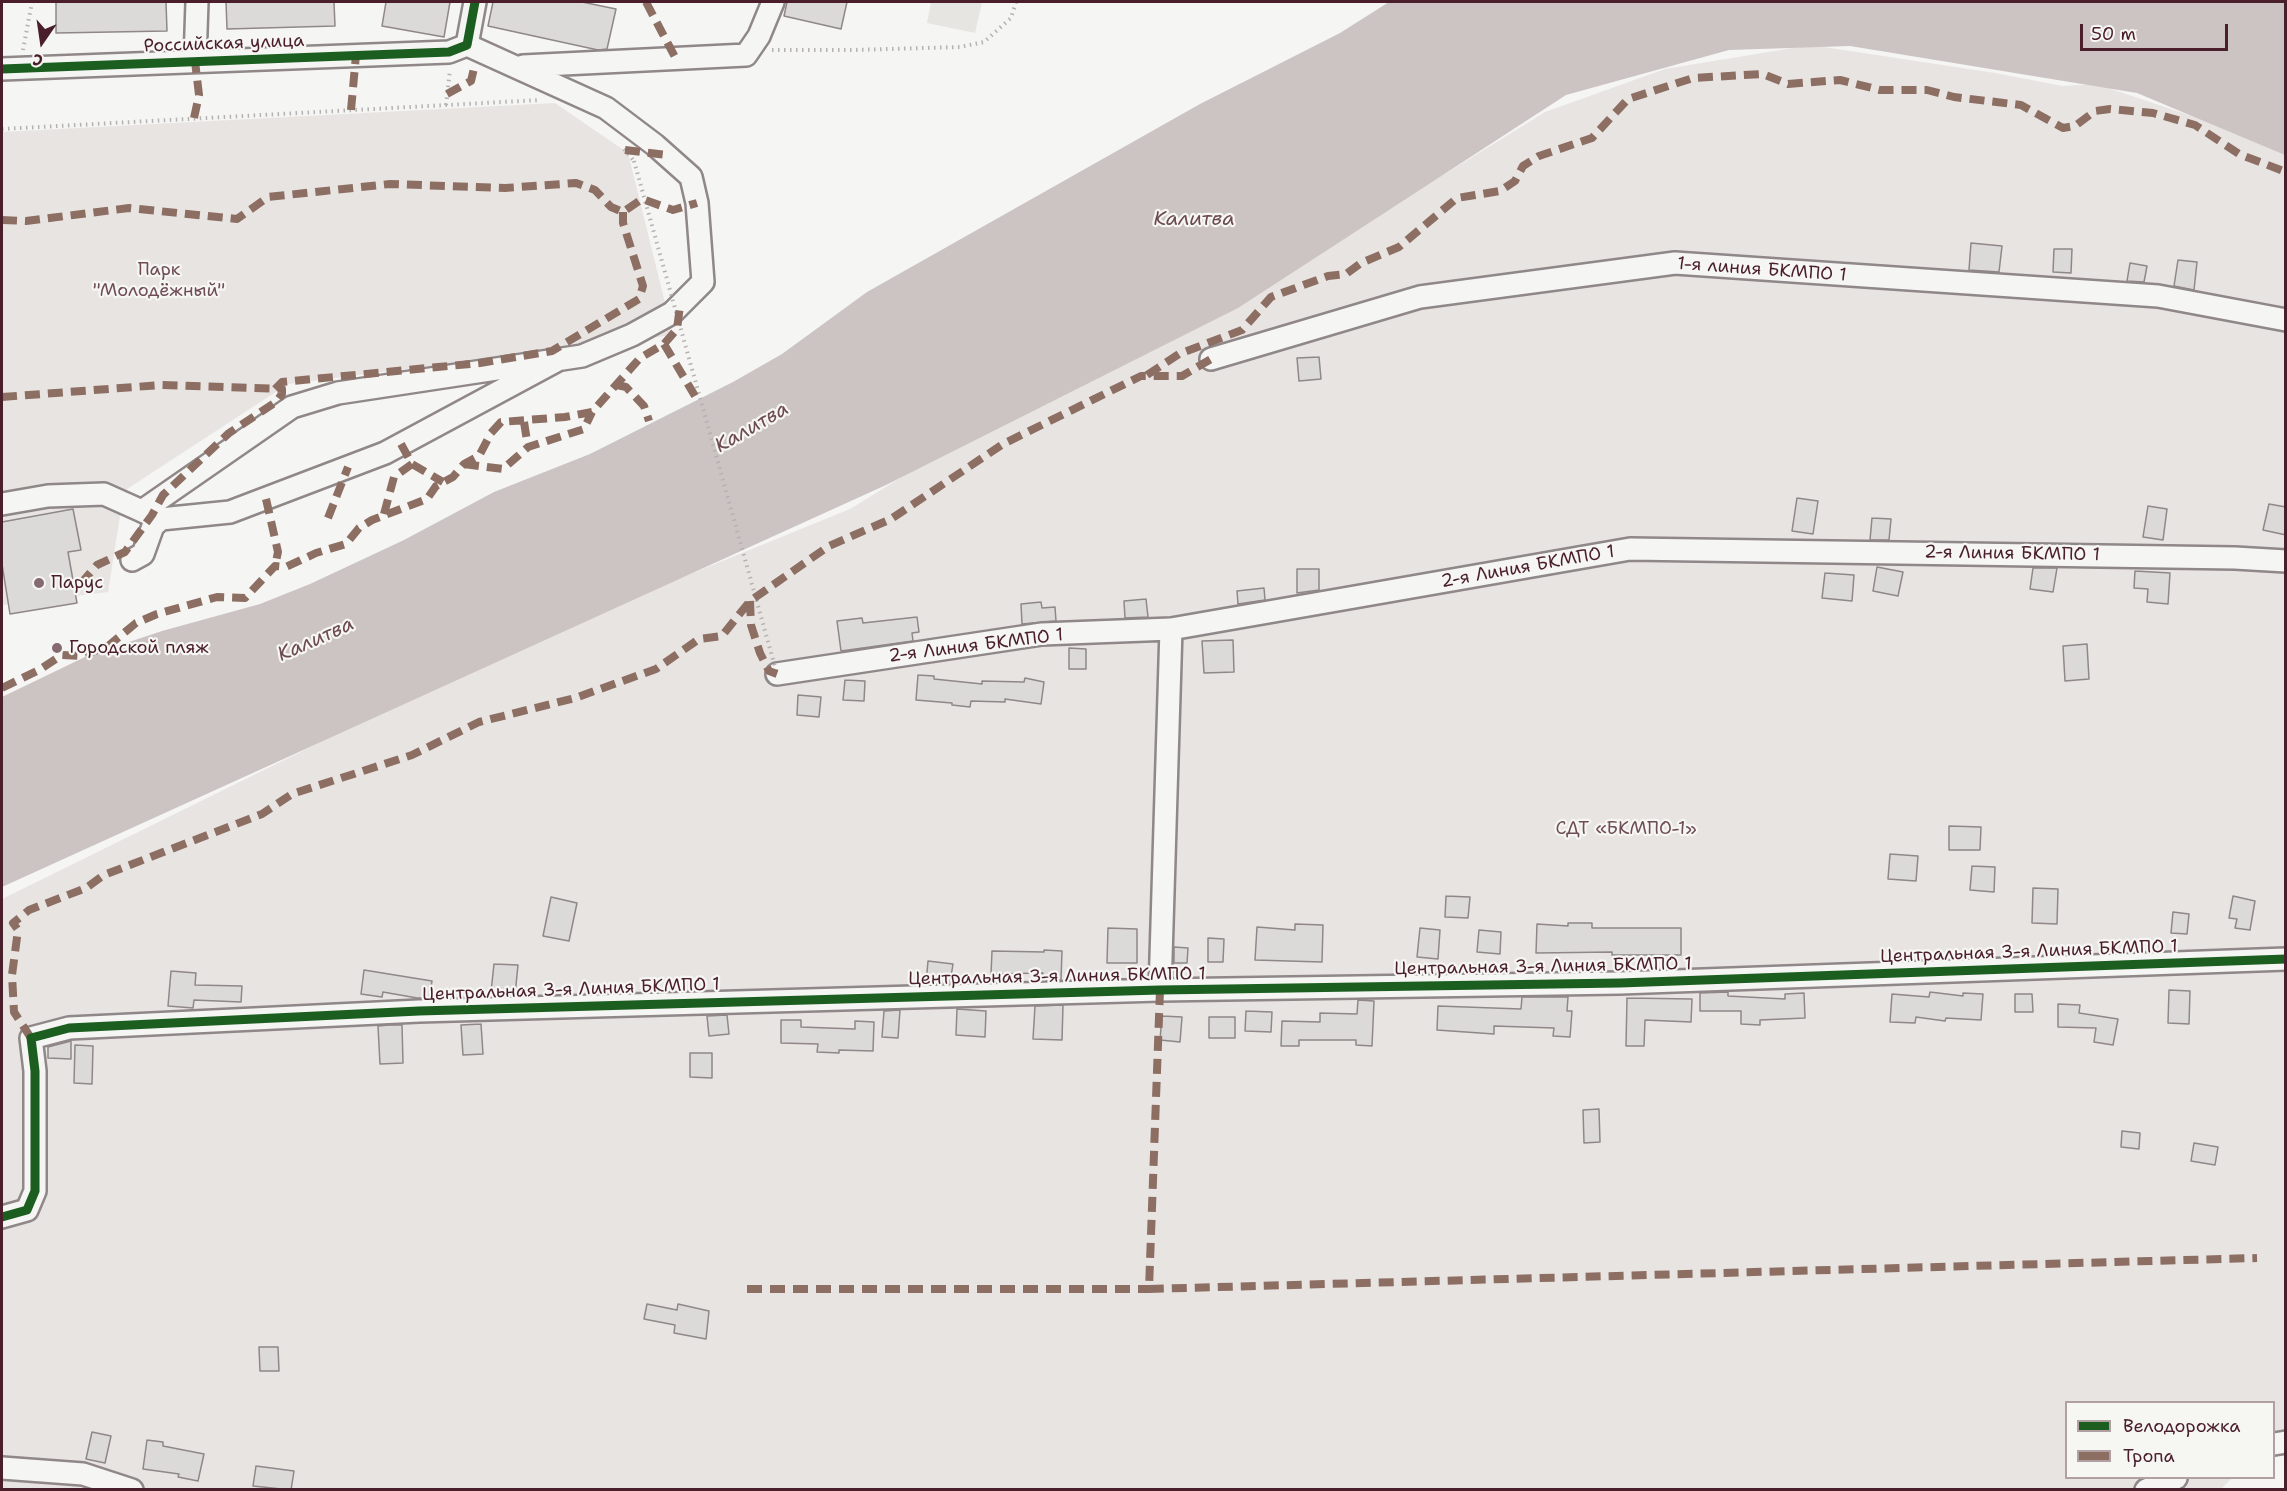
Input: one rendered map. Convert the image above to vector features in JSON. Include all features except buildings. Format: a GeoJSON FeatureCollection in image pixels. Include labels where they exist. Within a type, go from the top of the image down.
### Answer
{"type":"FeatureCollection","features":[{"type":"Feature","properties":{"kind":"street"},"geometry":{"type":"LineString","coordinates":[[195,61],[197,2]]}},
{"type":"Feature","properties":{"kind":"street"},"geometry":{"type":"LineString","coordinates":[[152,515],[292,407],[338,393],[582,356],[672,313],[703,282],[697,203],[691,177],[655,144],[606,108],[517,67],[455,53],[475,2]]}},
{"type":"Feature","properties":{"kind":"street"},"geometry":{"type":"LineString","coordinates":[[517,67],[746,55],[759,36],[773,2]]}},
{"type":"Feature","properties":{"kind":"street","name":"Российская улица"},"geometry":{"type":"LineString","coordinates":[[2,69],[455,53]]}},
{"type":"Feature","properties":{"kind":"street","name":"1-я линия БКМПО 1"},"geometry":{"type":"LineString","coordinates":[[1211,359],[1420,297],[1675,263],[2158,296],[2286,320]]}},
{"type":"Feature","properties":{"kind":"street"},"geometry":{"type":"LineString","coordinates":[[2,504],[48,496],[104,494],[152,515],[230,513],[375,457],[556,361]]}},
{"type":"Feature","properties":{"kind":"street"},"geometry":{"type":"LineString","coordinates":[[132,560],[143,554],[153,526],[152,515]]}},
{"type":"Feature","properties":{"kind":"street","name":"2-я Линия БКМПО 1"},"geometry":{"type":"LineString","coordinates":[[777,674],[1042,634],[1171,629],[1630,549],[2235,558],[2286,561]]}},
{"type":"Feature","properties":{"kind":"street"},"geometry":{"type":"LineString","coordinates":[[1160,990],[1171,629]]}},
{"type":"Feature","properties":{"kind":"street","name":"Центральная 3-я Линия БКМПО 1"},"geometry":{"type":"LineString","coordinates":[[2,1218],[27,1210],[35,1191],[32,1038],[69,1028],[419,1011],[1160,990],[1620,983],[2286,959]]}},
{"type":"Feature","properties":{"kind":"street"},"geometry":{"type":"LineString","coordinates":[[2,1468],[83,1474],[132,1490]]}},
{"type":"Feature","properties":{"kind":"street"},"geometry":{"type":"LineString","coordinates":[[2145,1490],[2173,1479]]}},
{"type":"Feature","properties":{"kind":"path"},"geometry":{"type":"LineString","coordinates":[[22,54],[32,2]]}},
{"type":"Feature","properties":{"kind":"path"},"geometry":{"type":"LineString","coordinates":[[750,50],[960,47],[984,42],[1011,18],[1016,2]]}},
{"type":"Feature","properties":{"kind":"path"},"geometry":{"type":"LineString","coordinates":[[446,105],[455,53]]}},
{"type":"Feature","properties":{"kind":"path"},"geometry":{"type":"LineString","coordinates":[[2,129],[512,102]]}},
{"type":"Feature","properties":{"kind":"path"},"geometry":{"type":"LineString","coordinates":[[634,161],[777,674]]}},
{"type":"Feature","properties":{"kind":"shaded area"},"geometry":{"type":"Polygon","coordinates":[[[931,2],[982,2],[975,33],[927,23],[931,2]]]}},
{"type":"Feature","properties":{"kind":"green space","name":"СДТ «БКМПО-1»"},"geometry":{"type":"Polygon","coordinates":[[[1811,45],[1995,73],[2063,86],[2096,84],[2225,127],[2285,154],[2285,1448],[2275,1451],[2275,1401],[2065,1401],[2065,1479],[2231,1479],[2221,1489],[2,1490],[2,899],[526,641],[850,509],[1001,416],[1448,172],[1545,112],[1665,69],[1811,45]]]}},
{"type":"Feature","properties":{"kind":"green space","name":"Парк \"Молодёжный\""},"geometry":{"type":"Polygon","coordinates":[[[555,103],[628,153],[673,335],[288,384],[124,491],[108,592],[2,605],[2,132],[555,103]]]}},
{"type":"Feature","properties":{"kind":"water","name":"Калитва"},"geometry":{"type":"Polygon","coordinates":[[[1389,2],[2285,2],[2285,155],[2137,93],[1850,46],[1729,50],[1566,95],[1238,308],[886,485],[2,887],[2,697],[87,656],[162,631],[260,604],[310,584],[404,540],[494,492],[590,454],[733,382],[782,354],[867,292],[1200,104],[1340,33],[1389,2]]]}},
{"type":"Feature","properties":{"kind":"marked path"},"geometry":{"type":"LineString","coordinates":[[646,2],[676,59]]}},
{"type":"Feature","properties":{"kind":"marked path"},"geometry":{"type":"LineString","coordinates":[[351,110],[356,55]]}},
{"type":"Feature","properties":{"kind":"marked path"},"geometry":{"type":"LineString","coordinates":[[194,118],[199,95],[195,61]]}},
{"type":"Feature","properties":{"kind":"marked path"},"geometry":{"type":"LineString","coordinates":[[447,94],[471,81],[475,64]]}},
{"type":"Feature","properties":{"kind":"marked path"},"geometry":{"type":"LineString","coordinates":[[1147,375],[1179,354],[1242,330],[1271,297],[1328,276],[1346,274],[1361,263],[1399,247],[1457,198],[1500,191],[1515,181],[1523,166],[1539,156],[1592,138],[1628,99],[1693,78],[1763,74],[1788,84],[1840,80],[1880,90],[1927,90],[1954,97],[2021,105],[2063,128],[2075,126],[2095,111],[2110,109],[2153,113],[2195,125],[2239,154],[2286,172]]}},
{"type":"Feature","properties":{"kind":"marked path"},"geometry":{"type":"LineString","coordinates":[[625,150],[667,155]]}},
{"type":"Feature","properties":{"kind":"marked path"},"geometry":{"type":"LineString","coordinates":[[2,220],[26,221],[129,208],[237,219],[268,197],[390,184],[505,188],[576,183],[595,190],[611,207],[623,212],[642,199],[673,210],[697,203]]}},
{"type":"Feature","properties":{"kind":"marked path"},"geometry":{"type":"LineString","coordinates":[[275,389],[282,382],[480,363],[552,351],[639,299],[643,286],[623,223],[623,212]]}},
{"type":"Feature","properties":{"kind":"marked path"},"geometry":{"type":"LineString","coordinates":[[2,688],[39,670],[62,655],[81,656],[108,646],[136,623],[157,614],[217,597],[245,598],[275,566],[286,567],[316,553],[346,544],[359,528],[372,520],[427,499],[436,486],[453,477],[464,464],[479,456],[491,433],[501,422],[565,417],[592,412],[640,358],[664,344],[677,329],[680,306]]}},
{"type":"Feature","properties":{"kind":"marked path"},"geometry":{"type":"LineString","coordinates":[[664,344],[695,396]]}},
{"type":"Feature","properties":{"kind":"marked path"},"geometry":{"type":"LineString","coordinates":[[31,1038],[14,1012],[12,975],[18,930],[13,923],[29,910],[86,888],[104,875],[262,814],[292,794],[412,755],[479,722],[575,698],[656,669],[699,639],[722,636],[750,601],[829,546],[891,519],[1003,444],[1141,376],[1182,376],[1211,359]]}},
{"type":"Feature","properties":{"kind":"marked path"},"geometry":{"type":"LineString","coordinates":[[2,397],[161,385],[282,389],[282,394],[276,402],[229,433],[163,495],[152,515],[125,552],[97,565],[75,590]]}},
{"type":"Feature","properties":{"kind":"marked path"},"geometry":{"type":"LineString","coordinates":[[617,385],[626,387],[644,406],[649,421]]}},
{"type":"Feature","properties":{"kind":"marked path"},"geometry":{"type":"LineString","coordinates":[[464,464],[503,469],[528,447],[584,429],[592,412]]}},
{"type":"Feature","properties":{"kind":"marked path"},"geometry":{"type":"LineString","coordinates":[[524,422],[528,447]]}},
{"type":"Feature","properties":{"kind":"marked path"},"geometry":{"type":"LineString","coordinates":[[401,444],[412,464],[443,482]]}},
{"type":"Feature","properties":{"kind":"marked path"},"geometry":{"type":"LineString","coordinates":[[384,514],[394,477],[412,464]]}},
{"type":"Feature","properties":{"kind":"marked path"},"geometry":{"type":"LineString","coordinates":[[328,518],[348,467]]}},
{"type":"Feature","properties":{"kind":"marked path"},"geometry":{"type":"LineString","coordinates":[[266,499],[278,552],[275,566]]}},
{"type":"Feature","properties":{"kind":"marked path"},"geometry":{"type":"LineString","coordinates":[[750,601],[751,625],[760,653],[769,671],[777,674]]}},
{"type":"Feature","properties":{"kind":"marked path"},"geometry":{"type":"LineString","coordinates":[[1160,990],[1149,1289],[2257,1258]]}},
{"type":"Feature","properties":{"kind":"marked path"},"geometry":{"type":"LineString","coordinates":[[747,1289],[1149,1289]]}},
{"type":"Feature","properties":{"kind":"cycle path"},"geometry":{"type":"LineString","coordinates":[[2,69],[449,52],[467,45],[475,2]]}},
{"type":"Feature","properties":{"kind":"cycle path"},"geometry":{"type":"LineString","coordinates":[[2,1217],[27,1210],[35,1191],[35,1071],[31,1038],[69,1028],[419,1011],[1160,990],[1620,983],[2286,959]]}},
{"type":"Feature","properties":{"kind":"place","name":"Парус"},"geometry":{"type":"Point","coordinates":[39,583]}},
{"type":"Feature","properties":{"kind":"place","name":"Городской пляж"},"geometry":{"type":"Point","coordinates":[57,648]}}]}
